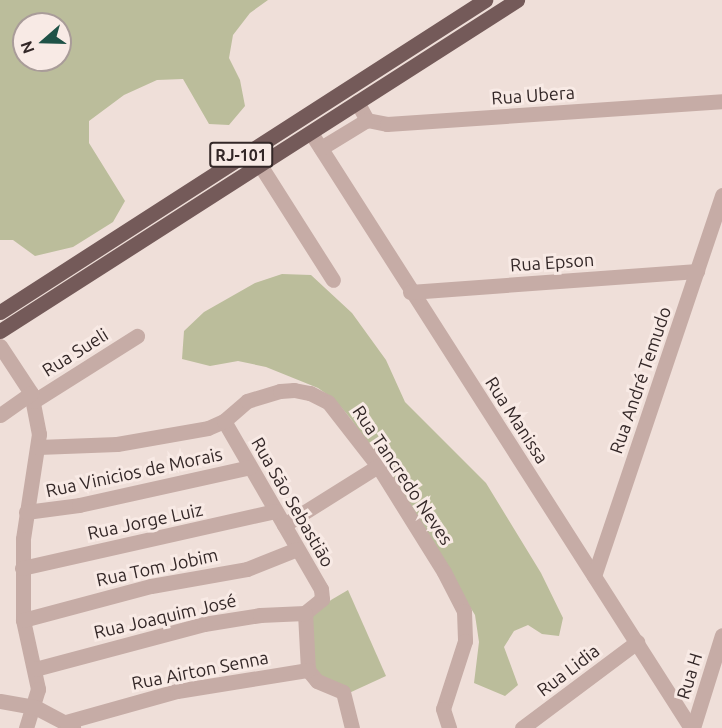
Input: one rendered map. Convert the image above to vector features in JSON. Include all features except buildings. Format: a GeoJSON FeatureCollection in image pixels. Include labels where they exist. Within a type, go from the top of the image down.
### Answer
{"type":"FeatureCollection","features":[{"type":"Feature","properties":{"kind":"main road","name":"RJ-101"},"geometry":{"type":"LineString","coordinates":[[0,312],[485,0]]}},
{"type":"Feature","properties":{"kind":"main road","name":"RJ-101"},"geometry":{"type":"LineString","coordinates":[[0,331],[517,0]]}},
{"type":"Feature","properties":{"kind":"street","name":"Rua Ubera"},"geometry":{"type":"LineString","coordinates":[[367,120],[387,124],[722,101]]}},
{"type":"Feature","properties":{"kind":"street"},"geometry":{"type":"LineString","coordinates":[[321,148],[367,120],[357,102]]}},
{"type":"Feature","properties":{"kind":"street","name":"Rua Manissa"},"geometry":{"type":"LineString","coordinates":[[311,133],[410,292],[692,728]]}},
{"type":"Feature","properties":{"kind":"street"},"geometry":{"type":"LineString","coordinates":[[260,165],[333,280]]}},
{"type":"Feature","properties":{"kind":"street","name":"Rua André Temudo"},"geometry":{"type":"LineString","coordinates":[[594,576],[722,195]]}},
{"type":"Feature","properties":{"kind":"street","name":"Rua Epson"},"geometry":{"type":"LineString","coordinates":[[410,292],[697,271]]}},
{"type":"Feature","properties":{"kind":"street","name":"Rua Sueli"},"geometry":{"type":"LineString","coordinates":[[0,415],[138,336]]}},
{"type":"Feature","properties":{"kind":"street"},"geometry":{"type":"LineString","coordinates":[[0,346],[33,397],[38,447],[26,512],[22,568],[23,620],[38,689],[35,707],[26,728]]}},
{"type":"Feature","properties":{"kind":"street","name":"Rua Tancredo Neves"},"geometry":{"type":"LineString","coordinates":[[38,447],[117,444],[208,428],[224,421],[236,408],[258,396],[294,390],[310,393],[328,402],[378,466],[459,599],[466,622],[461,654],[444,701],[444,717],[448,728]]}},
{"type":"Feature","properties":{"kind":"street","name":"Rua Sāo Sebastiāo"},"geometry":{"type":"LineString","coordinates":[[224,421],[323,595],[319,603],[305,613]]}},
{"type":"Feature","properties":{"kind":"street"},"geometry":{"type":"LineString","coordinates":[[284,525],[378,466]]}},
{"type":"Feature","properties":{"kind":"street","name":"Rua Vinicios de Morais"},"geometry":{"type":"LineString","coordinates":[[26,512],[79,505],[250,467]]}},
{"type":"Feature","properties":{"kind":"street","name":"Rua Jorge Luiz"},"geometry":{"type":"LineString","coordinates":[[22,568],[275,511]]}},
{"type":"Feature","properties":{"kind":"street","name":"Rua Tom Jobim"},"geometry":{"type":"LineString","coordinates":[[23,620],[103,597],[247,569],[297,549]]}},
{"type":"Feature","properties":{"kind":"street"},"geometry":{"type":"LineString","coordinates":[[305,613],[308,670],[317,681],[336,688],[346,697],[352,728]]}},
{"type":"Feature","properties":{"kind":"street","name":"Rua Joaquim José"},"geometry":{"type":"LineString","coordinates":[[35,669],[204,624],[260,615],[305,613]]}},
{"type":"Feature","properties":{"kind":"street","name":"Rua H"},"geometry":{"type":"LineString","coordinates":[[692,728],[722,635]]}},
{"type":"Feature","properties":{"kind":"street","name":"Rua Lidia"},"geometry":{"type":"LineString","coordinates":[[522,728],[637,642]]}},
{"type":"Feature","properties":{"kind":"street","name":"Rua Airton Senna"},"geometry":{"type":"LineString","coordinates":[[70,725],[177,691],[308,670]]}},
{"type":"Feature","properties":{"kind":"street"},"geometry":{"type":"LineString","coordinates":[[0,701],[35,707],[70,725]]}},
{"type":"Feature","properties":{"kind":"green space"},"geometry":{"type":"Polygon","coordinates":[[[0,0],[268,0],[250,13],[233,35],[229,58],[240,80],[245,106],[229,125],[209,124],[183,79],[157,80],[124,95],[89,121],[89,143],[125,201],[113,222],[73,247],[35,256],[13,240],[0,240],[0,0]]]}},
{"type":"Feature","properties":{"kind":"green space"},"geometry":{"type":"Polygon","coordinates":[[[282,274],[311,275],[352,313],[386,360],[405,402],[486,483],[541,573],[563,618],[559,636],[542,634],[528,625],[514,631],[504,647],[518,685],[505,696],[474,683],[479,642],[475,615],[409,507],[351,419],[335,400],[318,388],[266,367],[238,361],[210,366],[182,359],[184,331],[204,312],[255,283],[282,274]]]}},
{"type":"Feature","properties":{"kind":"green space"},"geometry":{"type":"Polygon","coordinates":[[[348,590],[386,676],[349,693],[323,679],[314,667],[310,618],[331,600],[348,590]]]}}]}
